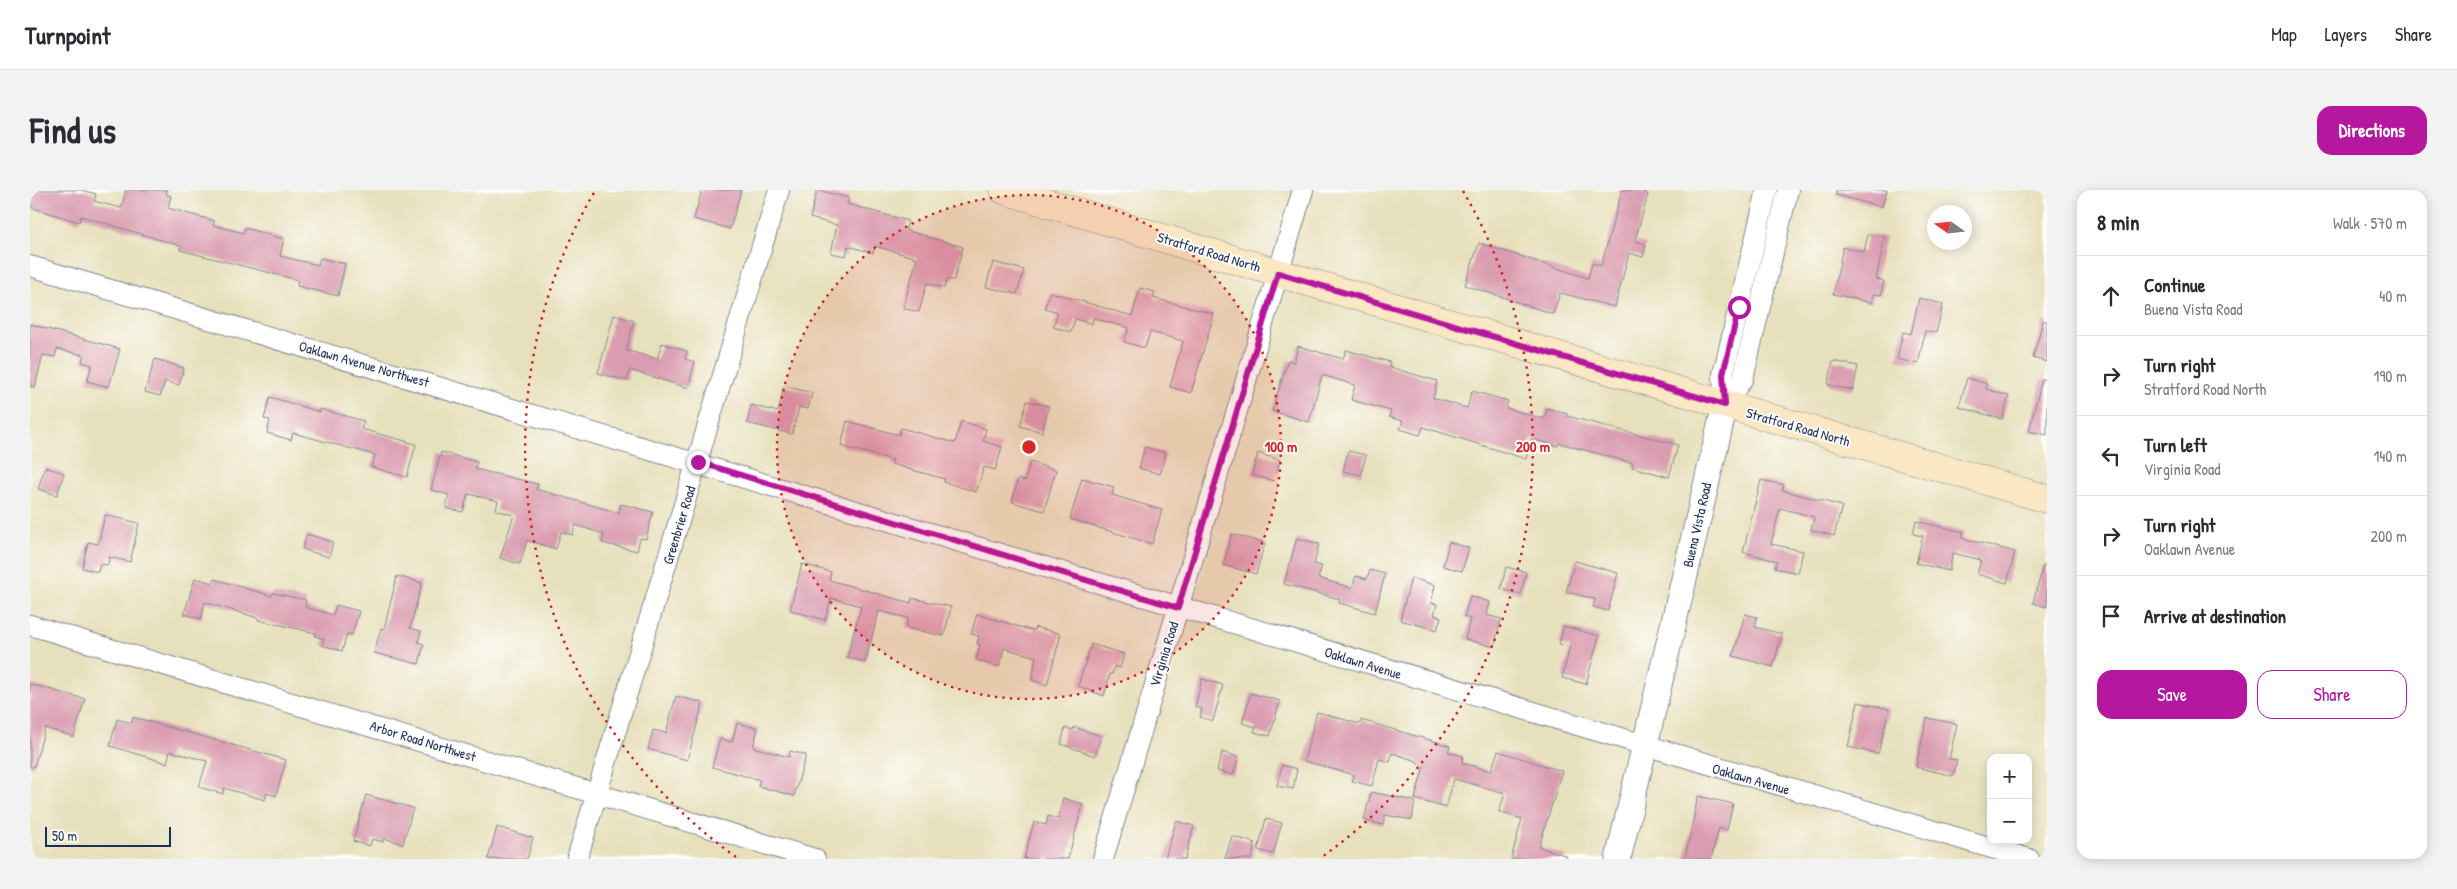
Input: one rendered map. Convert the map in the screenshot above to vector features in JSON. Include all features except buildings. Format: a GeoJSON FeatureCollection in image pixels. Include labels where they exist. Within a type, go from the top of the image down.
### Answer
{"type":"FeatureCollection","features":[{"type":"Feature","properties":{"kind":"main road","name":"Stratford Road North"},"geometry":{"type":"LineString","coordinates":[[1004,190],[2047,500]]}},
{"type":"Feature","properties":{"kind":"street","name":"Greenbrier Road"},"geometry":{"type":"LineString","coordinates":[[577,859],[780,190]]}},
{"type":"Feature","properties":{"kind":"street","name":"Virginia Road"},"geometry":{"type":"LineString","coordinates":[[1103,859],[1304,190]]}},
{"type":"Feature","properties":{"kind":"street","name":"Buena Vista Road"},"geometry":{"type":"LineString","coordinates":[[1618,859],[1725,405],[1723,374],[1767,190]]}},
{"type":"Feature","properties":{"kind":"street"},"geometry":{"type":"LineString","coordinates":[[1725,405],[1743,378],[1788,190]]}},
{"type":"Feature","properties":{"kind":"street","name":"Oaklawn Avenue Northwest"},"geometry":{"type":"LineString","coordinates":[[30,266],[698,462]]}},
{"type":"Feature","properties":{"kind":"street","name":"Oaklawn Avenue"},"geometry":{"type":"LineString","coordinates":[[698,462],[1644,748],[2029,859]]}},
{"type":"Feature","properties":{"kind":"street","name":"Arbor Road Northwest"},"geometry":{"type":"LineString","coordinates":[[30,625],[815,859]]}},
{"type":"Feature","properties":{"kind":"route"},"geometry":{"type":"LineString","coordinates":[[698,462],[1178,608],[1278,273],[1725,405],[1723,374],[1739,307]]}}]}
